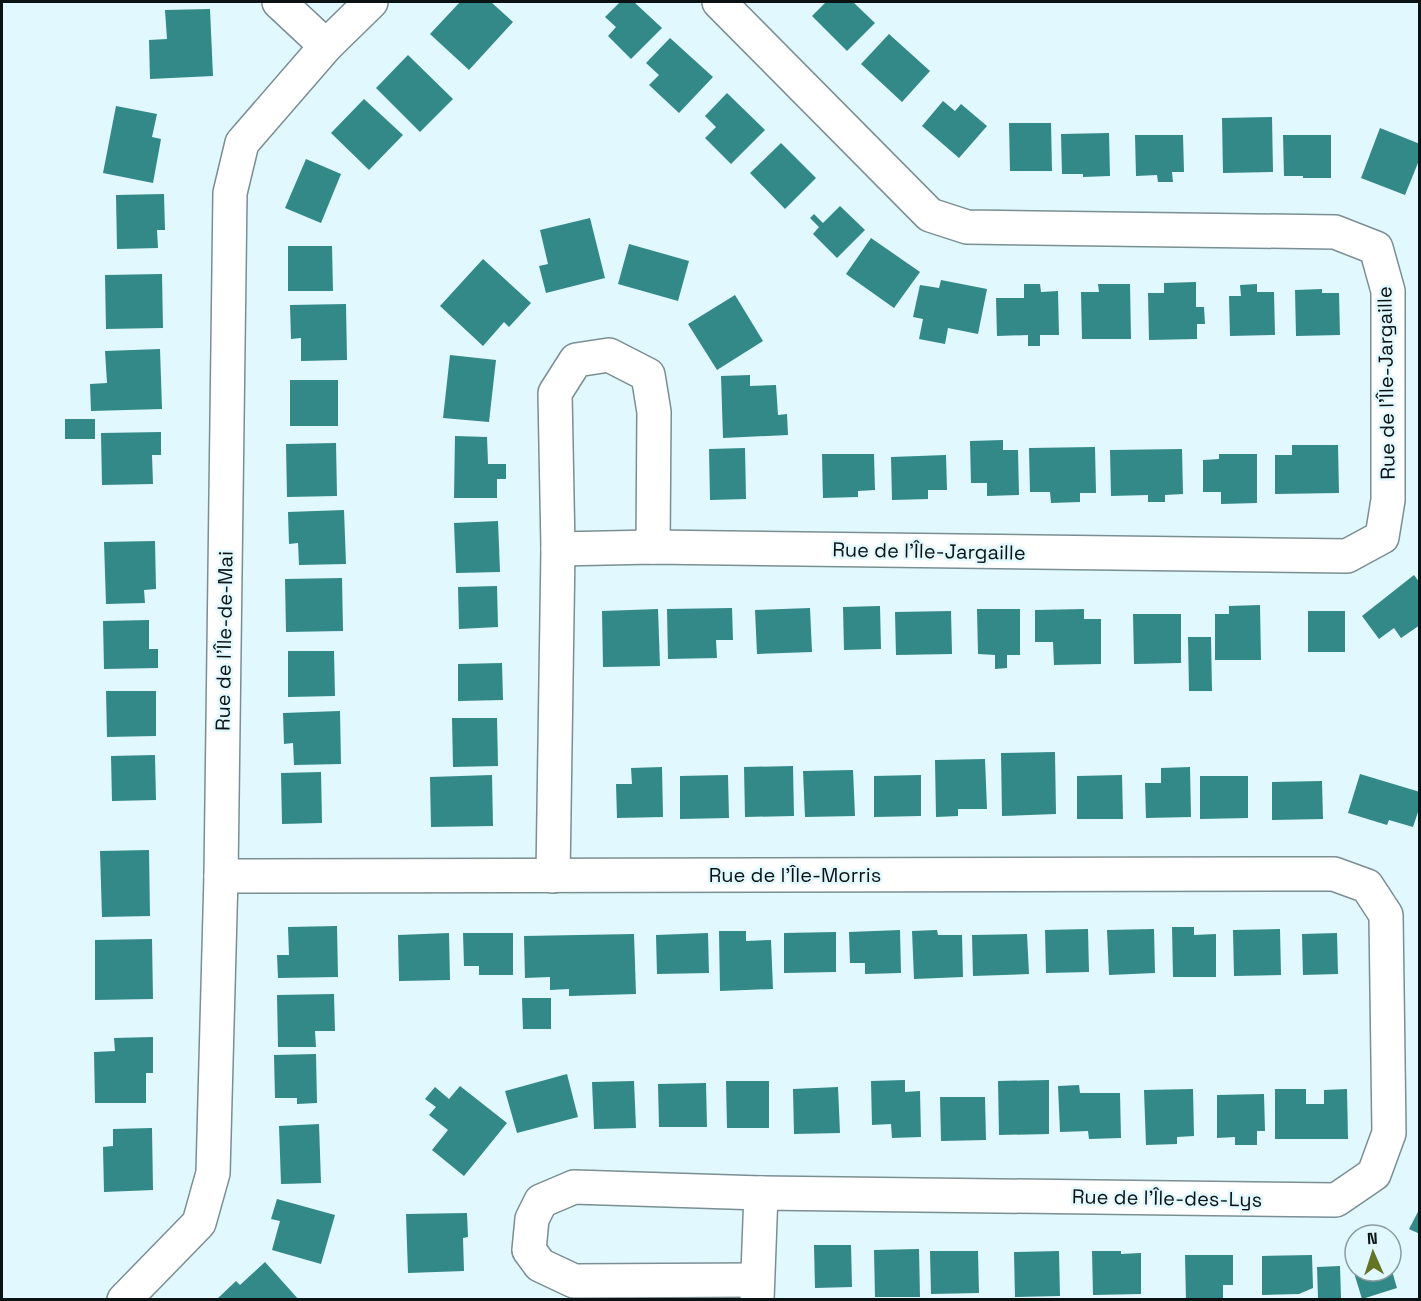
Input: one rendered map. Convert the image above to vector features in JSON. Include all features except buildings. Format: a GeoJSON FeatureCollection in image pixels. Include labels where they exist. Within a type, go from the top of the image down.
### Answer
{"type":"FeatureCollection","features":[{"type":"Feature","properties":{"kind":"street"},"geometry":{"type":"LineString","coordinates":[[279,2],[326,45]]}},
{"type":"Feature","properties":{"kind":"street","name":"Rue de l'Île-de-Mai"},"geometry":{"type":"LineString","coordinates":[[128,1298],[199,1223],[213,1173],[221,876],[230,193],[242,143],[326,45],[371,2]]}},
{"type":"Feature","properties":{"kind":"street","name":"Rue de l'Île-Jargaille"},"geometry":{"type":"LineString","coordinates":[[558,549],[653,547],[1347,556],[1382,537],[1388,500],[1388,291],[1376,248],[1335,232],[967,227],[930,214],[719,2]]}},
{"type":"Feature","properties":{"kind":"street"},"geometry":{"type":"LineString","coordinates":[[553,876],[558,549],[555,393],[576,360],[609,355],[648,375],[654,412],[653,547]]}},
{"type":"Feature","properties":{"kind":"street","name":"Rue de l'Île-Morris"},"geometry":{"type":"LineString","coordinates":[[221,876],[1334,874],[1366,886]]}},
{"type":"Feature","properties":{"kind":"street","name":"Rue de l'Île-des-Lys"},"geometry":{"type":"LineString","coordinates":[[761,1193],[1336,1200],[1374,1174],[1389,1133],[1386,915],[1366,886]]}},
{"type":"Feature","properties":{"kind":"street"},"geometry":{"type":"LineString","coordinates":[[574,1187],[761,1193],[757,1290],[574,1281],[540,1265],[529,1250],[532,1219],[541,1201],[574,1187]]}}]}
